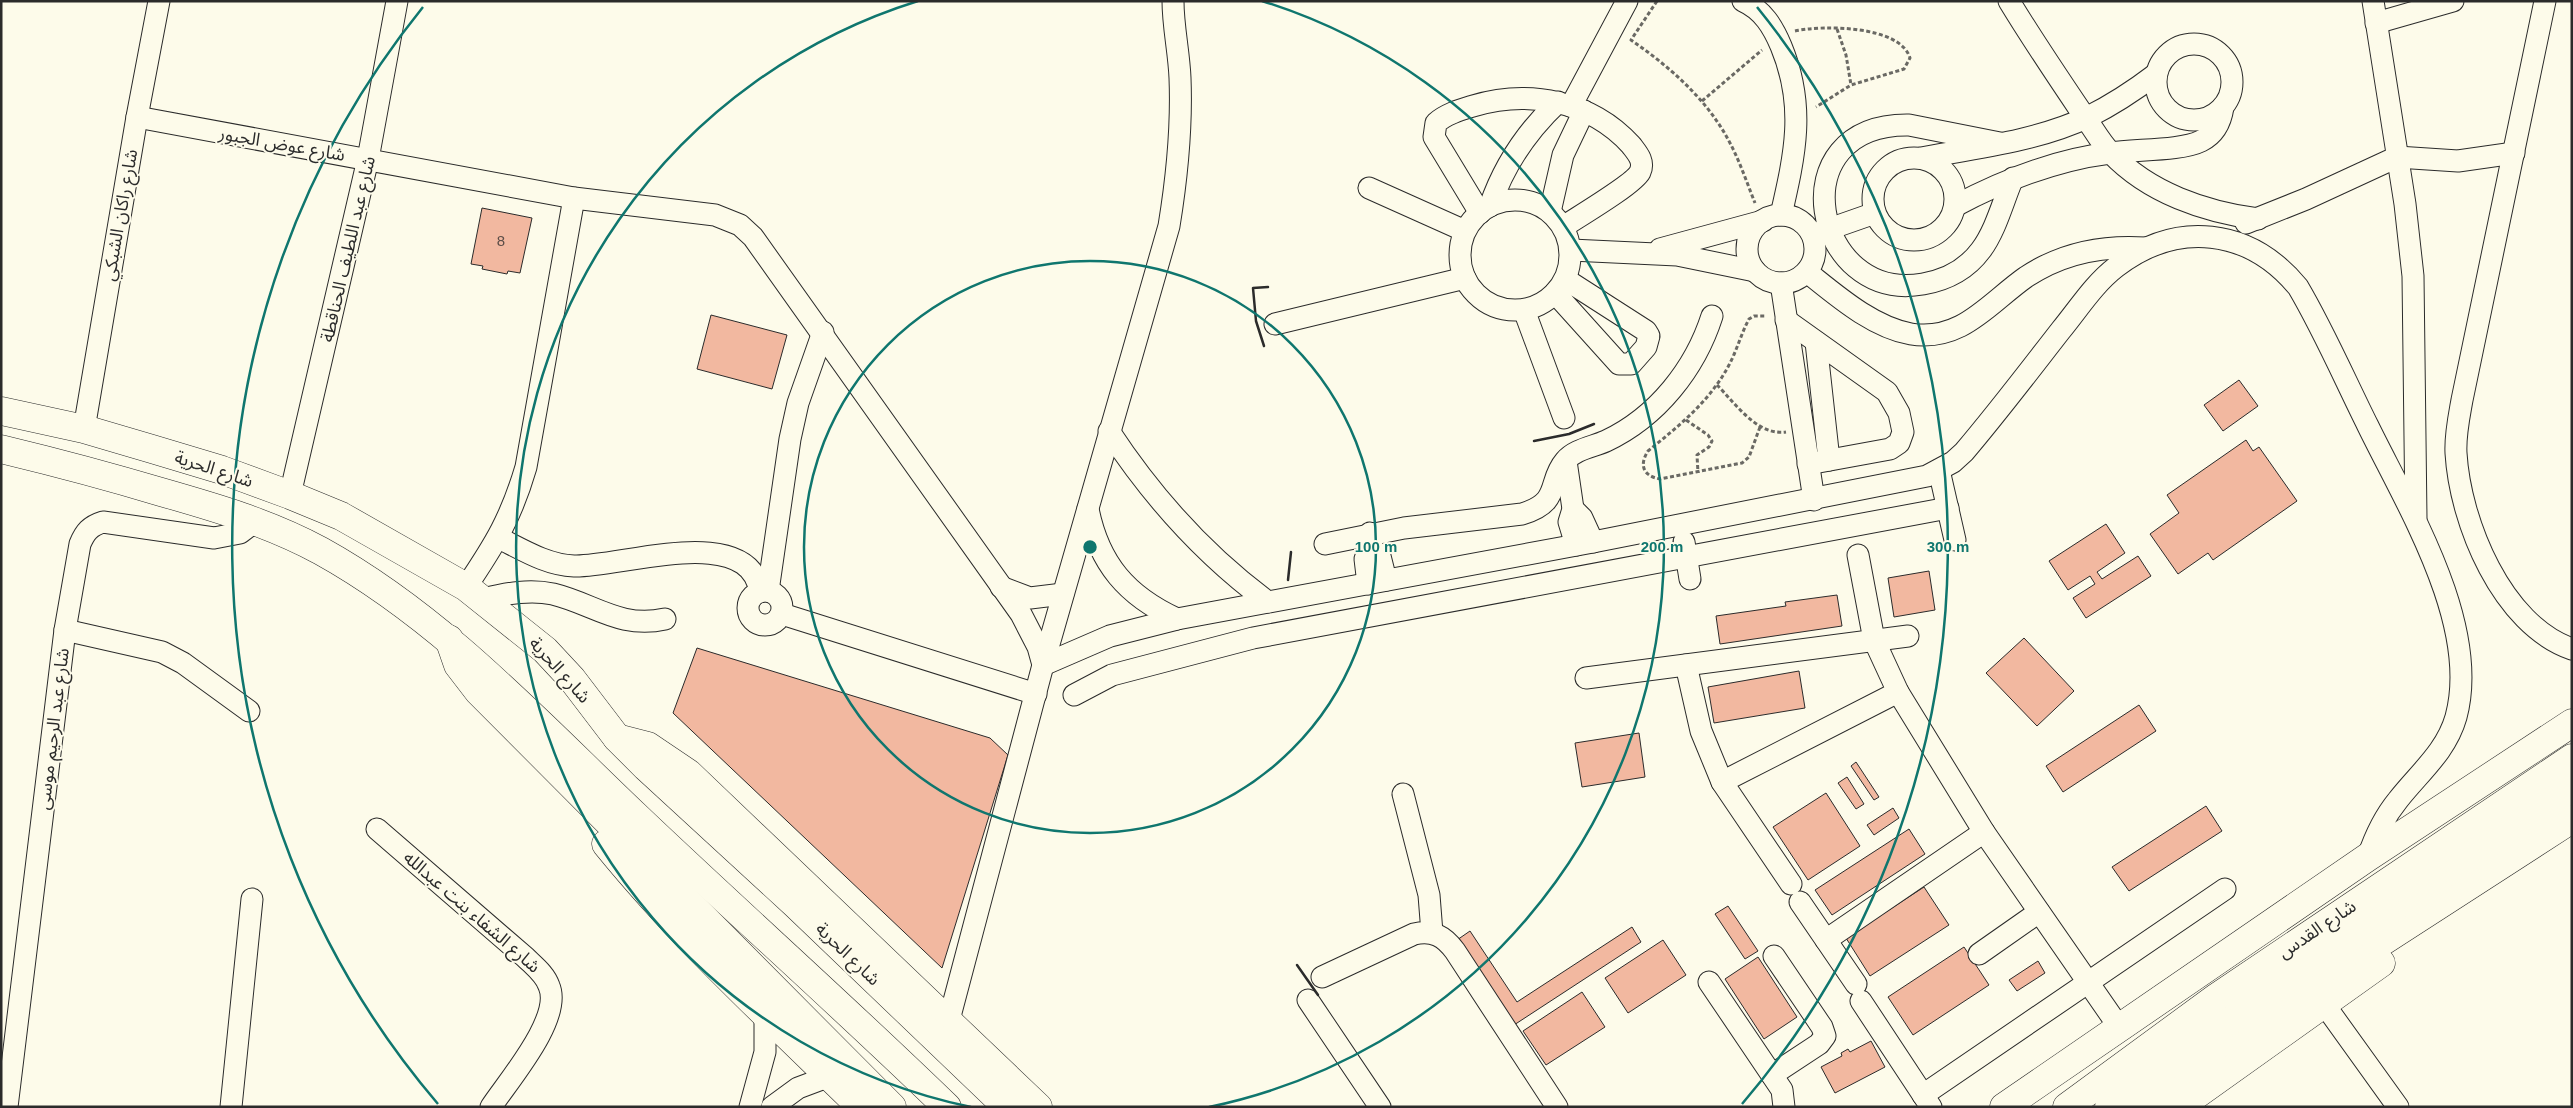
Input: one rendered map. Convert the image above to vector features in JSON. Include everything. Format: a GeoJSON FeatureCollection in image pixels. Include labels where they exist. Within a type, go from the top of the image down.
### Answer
{"type":"FeatureCollection","features":[{"type":"Feature","properties":{"kind":"main road","name":"شارع الحرية"},"geometry":{"type":"LineString","coordinates":[[1,411],[84,429],[222,470],[290,495],[341,516],[475,593],[545,650],[572,679],[617,738],[1007,1107]]}},
{"type":"Feature","properties":{"kind":"main road","name":"شارع الحرية"},"geometry":{"type":"LineString","coordinates":[[1,449],[72,466],[257,520],[319,550],[375,583],[449,639],[531,714],[683,860],[947,1107]]}},
{"type":"Feature","properties":{"kind":"main road"},"geometry":{"type":"LineString","coordinates":[[449,639],[458,665],[473,686],[579,795],[892,1107]]}},
{"type":"Feature","properties":{"kind":"main road"},"geometry":{"type":"LineString","coordinates":[[2004,1107],[2368,857],[2572,723]]}},
{"type":"Feature","properties":{"kind":"main road"},"geometry":{"type":"LineString","coordinates":[[617,738],[648,746],[688,773],[1038,1107]]}},
{"type":"Feature","properties":{"kind":"main road","name":"شارع القدس"},"geometry":{"type":"LineString","coordinates":[[2067,1107],[2225,992],[2572,758]]}},
{"type":"Feature","properties":{"kind":"main road","name":"شارع القدس"},"geometry":{"type":"LineString","coordinates":[[2108,1107],[2327,952],[2572,788]]}},
{"type":"Feature","properties":{"kind":"main road"},"geometry":{"type":"LineString","coordinates":[[579,795],[606,845],[669,915],[765,1016],[861,1107]]}},
{"type":"Feature","properties":{"kind":"main road"},"geometry":{"type":"LineString","coordinates":[[2143,1107],[2319,983],[2572,819]]}},
{"type":"Feature","properties":{"kind":"main road"},"geometry":{"type":"LineString","coordinates":[[2179,1107],[2409,942],[2420,927],[2424,914]]}},
{"type":"Feature","properties":{"kind":"street","name":"شارع راكان الشبكي"},"geometry":{"type":"LineString","coordinates":[[84,429],[137,117],[159,1]]}},
{"type":"Feature","properties":{"kind":"street","name":"شارع عبد اللطيف الحناقطة"},"geometry":{"type":"LineString","coordinates":[[290,495],[368,160],[397,1]]}},
{"type":"Feature","properties":{"kind":"street"},"geometry":{"type":"LineString","coordinates":[[948,1020],[1043,665],[1109,431],[1161,261],[1175,191],[1181,116],[1180,77],[1173,1]]}},
{"type":"Feature","properties":{"kind":"street"},"geometry":{"type":"LineString","coordinates":[[1571,106],[1541,118],[1513,155],[1485,209],[1465,231],[1460,255],[1465,278],[1471,288],[1489,304],[1500,308],[1524,310],[1536,306],[1560,286],[1569,270],[1571,250],[1557,219],[1563,155],[1571,106],[1627,1]]}},
{"type":"Feature","properties":{"kind":"street"},"geometry":{"type":"LineString","coordinates":[[1743,1],[1759,10],[1770,23],[1778,37],[1794,86],[1797,125],[1792,167],[1772,218],[1750,235],[1748,244],[1750,263],[1762,278],[1781,283],[1799,278],[1806,272],[1815,254],[1820,232],[1828,174],[1842,150],[1866,133],[1894,125],[1909,125],[2000,143]]}},
{"type":"Feature","properties":{"kind":"street"},"geometry":{"type":"LineString","coordinates":[[2009,1],[2045,59],[2110,153],[2144,180],[2178,198],[2218,212],[2258,219]]}},
{"type":"Feature","properties":{"kind":"street"},"geometry":{"type":"LineString","coordinates":[[2373,1],[2410,240],[2414,285],[2416,523]]}},
{"type":"Feature","properties":{"kind":"street"},"geometry":{"type":"LineString","coordinates":[[2546,1],[2459,417],[2456,452],[2459,478],[2483,554],[2498,584],[2522,616],[2539,632],[2572,649]]}},
{"type":"Feature","properties":{"kind":"street"},"geometry":{"type":"LineString","coordinates":[[2376,22],[2449,2]]}},
{"type":"Feature","properties":{"kind":"street"},"geometry":{"type":"LineString","coordinates":[[1955,206],[2013,178],[2061,162],[2110,153],[2195,143],[2215,130],[2232,89],[2231,69],[2220,52],[2211,47],[2191,43],[2172,50],[2162,60],[2156,74],[2158,94],[2169,111],[2187,120],[2202,119],[2216,114],[2224,107]]}},
{"type":"Feature","properties":{"kind":"street"},"geometry":{"type":"LineString","coordinates":[[1921,158],[1941,168],[1948,175],[1953,185],[1955,206],[1952,217],[1942,230],[1928,238],[1917,240],[1896,236],[1887,231],[1875,213],[1873,192],[1882,173],[1900,160],[1921,158],[2000,143],[2052,130],[2086,118],[2122,98],[2156,74]]}},
{"type":"Feature","properties":{"kind":"street"},"geometry":{"type":"LineString","coordinates":[[1485,209],[1434,137],[1436,123],[1448,115],[1465,108],[1502,99],[1539,99],[1571,106],[1609,126],[1624,138],[1637,153],[1642,166],[1634,179],[1557,219]]}},
{"type":"Feature","properties":{"kind":"street","name":"شارع عوض الجبور"},"geometry":{"type":"LineString","coordinates":[[137,117],[574,198],[715,215],[732,220],[753,237],[823,332],[998,585],[1026,622],[1043,665]]}},
{"type":"Feature","properties":{"kind":"street"},"geometry":{"type":"LineString","coordinates":[[2210,237],[2258,219],[2397,157],[2458,161],[2514,153]]}},
{"type":"Feature","properties":{"kind":"street"},"geometry":{"type":"LineString","coordinates":[[1650,252],[1772,218],[1800,221],[1820,232],[1839,248],[1853,264],[1877,278],[1904,285],[1933,282],[1959,270],[1980,251],[1988,239],[2013,178]]}},
{"type":"Feature","properties":{"kind":"street"},"geometry":{"type":"LineString","coordinates":[[1369,188],[1465,231]]}},
{"type":"Feature","properties":{"kind":"street"},"geometry":{"type":"LineString","coordinates":[[574,198],[526,467],[519,492],[475,593],[542,592],[554,594],[622,620],[644,622],[665,619]]}},
{"type":"Feature","properties":{"kind":"street"},"geometry":{"type":"LineString","coordinates":[[1485,209],[1500,202],[1521,200],[1536,204],[1557,219]]}},
{"type":"Feature","properties":{"kind":"street"},"geometry":{"type":"LineString","coordinates":[[1820,232],[1875,213]]}},
{"type":"Feature","properties":{"kind":"street"},"geometry":{"type":"LineString","coordinates":[[1043,665],[1110,636],[1177,619],[1681,526],[1914,480],[1939,470],[1964,452],[2102,279],[2130,257],[2147,248],[2177,238],[2210,237],[2234,241],[2258,251],[2273,261],[2298,287],[2416,523],[2443,584],[2450,609],[2459,663],[2458,704],[2452,729],[2444,745],[2386,816],[2368,857]]}},
{"type":"Feature","properties":{"kind":"street"},"geometry":{"type":"LineString","coordinates":[[1806,272],[1842,300],[1885,326],[1911,334],[1924,335],[1952,331],[1965,326],[2025,278],[2058,260],[2111,247],[2147,248]]}},
{"type":"Feature","properties":{"kind":"street"},"geometry":{"type":"LineString","coordinates":[[1571,250],[1650,252],[1703,259],[1755,271]]}},
{"type":"Feature","properties":{"kind":"street"},"geometry":{"type":"LineString","coordinates":[[1275,324],[1465,278]]}},
{"type":"Feature","properties":{"kind":"street"},"geometry":{"type":"LineString","coordinates":[[1781,283],[1803,431],[1818,462]]}},
{"type":"Feature","properties":{"kind":"street"},"geometry":{"type":"LineString","coordinates":[[1524,310],[1564,418]]}},
{"type":"Feature","properties":{"kind":"street"},"geometry":{"type":"LineString","coordinates":[[1325,544],[1370,540],[1531,511],[1546,501],[1566,461],[1572,455],[1606,441],[1657,405],[1680,380],[1695,357],[1704,340],[1712,316]]}},
{"type":"Feature","properties":{"kind":"street"},"geometry":{"type":"LineString","coordinates":[[1786,320],[1887,392],[1899,413],[1903,432],[1899,443],[1890,449],[1818,462]]}},
{"type":"Feature","properties":{"kind":"street"},"geometry":{"type":"LineString","coordinates":[[782,614],[771,625],[756,623],[750,618],[749,602],[764,591],[798,403],[823,332]]}},
{"type":"Feature","properties":{"kind":"street"},"geometry":{"type":"LineString","coordinates":[[1814,500],[1818,462],[1816,342]]}},
{"type":"Feature","properties":{"kind":"street"},"geometry":{"type":"LineString","coordinates":[[1109,431],[1134,468],[1172,517],[1219,564],[1268,602]]}},
{"type":"Feature","properties":{"kind":"street"},"geometry":{"type":"LineString","coordinates":[[1566,461],[1573,509],[1569,522],[1584,544]]}},
{"type":"Feature","properties":{"kind":"street"},"geometry":{"type":"LineString","coordinates":[[1939,470],[1955,540]]}},
{"type":"Feature","properties":{"kind":"street"},"geometry":{"type":"LineString","coordinates":[[1088,507],[1099,548],[1123,584],[1139,598],[1177,619]]}},
{"type":"Feature","properties":{"kind":"street"},"geometry":{"type":"LineString","coordinates":[[1074,695],[1112,676],[1253,638],[1948,508]]}},
{"type":"Feature","properties":{"kind":"street","name":"شارع عبد الرحيم موسى"},"geometry":{"type":"LineString","coordinates":[[7,1107],[11,1000],[65,630],[80,544],[84,534],[92,526],[103,522],[114,522],[214,538],[240,533],[257,520]]}},
{"type":"Feature","properties":{"kind":"street"},"geometry":{"type":"LineString","coordinates":[[1681,526],[1690,579]]}},
{"type":"Feature","properties":{"kind":"street"},"geometry":{"type":"LineString","coordinates":[[499,538],[543,559],[571,566],[589,566],[682,552],[724,557],[740,562],[751,570],[764,591],[780,599],[782,614]]}},
{"type":"Feature","properties":{"kind":"street"},"geometry":{"type":"LineString","coordinates":[[1370,540],[1365,559],[1377,582]]}},
{"type":"Feature","properties":{"kind":"street"},"geometry":{"type":"LineString","coordinates":[[1858,554],[1874,640],[1898,692],[1984,832],[2119,1027]]}},
{"type":"Feature","properties":{"kind":"street"},"geometry":{"type":"LineString","coordinates":[[998,585],[1008,591],[1030,598],[1064,594]]}},
{"type":"Feature","properties":{"kind":"street"},"geometry":{"type":"LineString","coordinates":[[782,614],[1036,694]]}},
{"type":"Feature","properties":{"kind":"street"},"geometry":{"type":"LineString","coordinates":[[65,630],[162,652],[183,663],[249,711]]}},
{"type":"Feature","properties":{"kind":"street"},"geometry":{"type":"LineString","coordinates":[[1586,678],[1908,636]]}},
{"type":"Feature","properties":{"kind":"street"},"geometry":{"type":"LineString","coordinates":[[1686,665],[1701,731],[1722,782],[1826,940],[1927,1101],[2087,983],[2225,889]]}},
{"type":"Feature","properties":{"kind":"street"},"geometry":{"type":"LineString","coordinates":[[1722,782],[1898,692]]}},
{"type":"Feature","properties":{"kind":"street"},"geometry":{"type":"LineString","coordinates":[[1403,794],[1430,895],[1432,933]]}},
{"type":"Feature","properties":{"kind":"street","name":"شارع الشفاء بنت عبدالله"},"geometry":{"type":"LineString","coordinates":[[377,829],[525,957],[544,976],[550,988],[552,1000],[538,1038],[491,1107]]}},
{"type":"Feature","properties":{"kind":"street"},"geometry":{"type":"LineString","coordinates":[[1826,940],[1984,832]]}},
{"type":"Feature","properties":{"kind":"street"},"geometry":{"type":"LineString","coordinates":[[231,1107],[252,899]]}},
{"type":"Feature","properties":{"kind":"street"},"geometry":{"type":"LineString","coordinates":[[1979,954],[2039,912]]}},
{"type":"Feature","properties":{"kind":"street"},"geometry":{"type":"LineString","coordinates":[[1322,977],[1414,934],[1432,933],[1447,940],[1557,1107]]}},
{"type":"Feature","properties":{"kind":"street"},"geometry":{"type":"LineString","coordinates":[[1772,1075],[1819,1044],[1825,1036],[1822,1027],[1774,956]]}},
{"type":"Feature","properties":{"kind":"street"},"geometry":{"type":"LineString","coordinates":[[1709,982],[1782,1090],[1784,1107]]}},
{"type":"Feature","properties":{"kind":"street"},"geometry":{"type":"LineString","coordinates":[[1308,1000],[1380,1107]]}},
{"type":"Feature","properties":{"kind":"street"},"geometry":{"type":"LineString","coordinates":[[2324,1004],[2398,1107]]}},
{"type":"Feature","properties":{"kind":"street"},"geometry":{"type":"LineString","coordinates":[[750,1107],[765,1052],[765,1016]]}},
{"type":"Feature","properties":{"kind":"street"},"geometry":{"type":"LineString","coordinates":[[772,1107],[798,1088],[830,1076]]}},
{"type":"Feature","properties":{"kind":"path"},"geometry":{"type":"LineString","coordinates":[[1657,1],[1630,40],[1669,68],[1702,101],[1730,142],[1772,218]]}},
{"type":"Feature","properties":{"kind":"path"},"geometry":{"type":"LineString","coordinates":[[1702,101],[1778,37],[1806,28],[1868,31],[1886,36],[1906,51],[1910,58],[1907,66],[1901,71],[1884,74],[1851,86],[1822,103],[1797,125]]}},
{"type":"Feature","properties":{"kind":"path"},"geometry":{"type":"LineString","coordinates":[[1837,29],[1846,55],[1851,86]]}},
{"type":"Feature","properties":{"kind":"path"},"geometry":{"type":"LineString","coordinates":[[1760,427],[1746,461],[1737,465],[1660,479],[1650,477],[1643,470],[1643,459],[1648,451],[1686,420],[1717,385],[1730,365],[1749,319],[1762,315],[1786,320]]}},
{"type":"Feature","properties":{"kind":"path"},"geometry":{"type":"LineString","coordinates":[[1717,385],[1760,427],[1774,432],[1803,431]]}},
{"type":"Feature","properties":{"kind":"path"},"geometry":{"type":"LineString","coordinates":[[1686,420],[1708,435],[1712,441],[1709,447],[1696,455],[1698,473]]}},
{"type":"Feature","properties":{"kind":"building"},"geometry":{"type":"Polygon","coordinates":[[[482,208],[532,218],[520,273],[508,271],[507,274],[482,269],[483,266],[471,264],[482,208]]]}},
{"type":"Feature","properties":{"kind":"building"},"geometry":{"type":"Polygon","coordinates":[[[711,315],[787,335],[772,389],[697,369],[711,315]]]}},
{"type":"Feature","properties":{"kind":"building"},"geometry":{"type":"Polygon","coordinates":[[[2239,380],[2258,406],[2223,431],[2204,405],[2239,380]]]}},
{"type":"Feature","properties":{"kind":"building"},"geometry":{"type":"Polygon","coordinates":[[[2246,440],[2253,451],[2259,447],[2297,501],[2213,560],[2208,553],[2178,574],[2150,534],[2179,513],[2167,495],[2246,440]]]}},
{"type":"Feature","properties":{"kind":"building"},"geometry":{"type":"Polygon","coordinates":[[[2106,524],[2125,553],[2097,572],[2102,579],[2138,556],[2151,576],[2086,618],[2073,598],[2095,584],[2090,576],[2068,590],[2049,561],[2106,524]]]}},
{"type":"Feature","properties":{"kind":"building"},"geometry":{"type":"Polygon","coordinates":[[[1929,571],[1935,610],[1894,617],[1888,578],[1929,571]]]}},
{"type":"Feature","properties":{"kind":"building"},"geometry":{"type":"Polygon","coordinates":[[[1837,595],[1842,626],[1720,644],[1716,616],[1786,606],[1785,602],[1837,595]]]}},
{"type":"Feature","properties":{"kind":"building"},"geometry":{"type":"Polygon","coordinates":[[[2024,638],[2074,691],[2037,726],[1986,673],[2024,638]]]}},
{"type":"Feature","properties":{"kind":"building"},"geometry":{"type":"Polygon","coordinates":[[[697,648],[990,738],[1008,755],[942,968],[673,713],[697,648]]]}},
{"type":"Feature","properties":{"kind":"building"},"geometry":{"type":"Polygon","coordinates":[[[1799,671],[1805,708],[1714,723],[1708,687],[1799,671]]]}},
{"type":"Feature","properties":{"kind":"building"},"geometry":{"type":"Polygon","coordinates":[[[2139,705],[2156,731],[2063,792],[2046,766],[2139,705]]]}},
{"type":"Feature","properties":{"kind":"building"},"geometry":{"type":"Polygon","coordinates":[[[1639,733],[1645,777],[1582,787],[1575,743],[1639,733]]]}},
{"type":"Feature","properties":{"kind":"building"},"geometry":{"type":"Polygon","coordinates":[[[1856,762],[1879,797],[1874,800],[1851,766],[1856,762]]]}},
{"type":"Feature","properties":{"kind":"building"},"geometry":{"type":"Polygon","coordinates":[[[1847,777],[1864,804],[1856,809],[1838,783],[1847,777]]]}},
{"type":"Feature","properties":{"kind":"building"},"geometry":{"type":"Polygon","coordinates":[[[1826,793],[1860,846],[1808,880],[1773,827],[1826,793]]]}},
{"type":"Feature","properties":{"kind":"building"},"geometry":{"type":"Polygon","coordinates":[[[2206,806],[2222,831],[2129,891],[2112,867],[2206,806]]]}},
{"type":"Feature","properties":{"kind":"building"},"geometry":{"type":"Polygon","coordinates":[[[1893,808],[1899,818],[1874,835],[1867,825],[1893,808]]]}},
{"type":"Feature","properties":{"kind":"building"},"geometry":{"type":"Polygon","coordinates":[[[1909,829],[1925,854],[1832,915],[1815,890],[1909,829]]]}},
{"type":"Feature","properties":{"kind":"building"},"geometry":{"type":"Polygon","coordinates":[[[1924,887],[1949,925],[1870,976],[1846,938],[1924,887]]]}},
{"type":"Feature","properties":{"kind":"building"},"geometry":{"type":"Polygon","coordinates":[[[1728,906],[1758,951],[1745,959],[1715,914],[1728,906]]]}},
{"type":"Feature","properties":{"kind":"building"},"geometry":{"type":"Polygon","coordinates":[[[1632,927],[1641,942],[1514,1025],[1457,940],[1470,931],[1517,1002],[1632,927]]]}},
{"type":"Feature","properties":{"kind":"building"},"geometry":{"type":"Polygon","coordinates":[[[1663,940],[1686,975],[1628,1013],[1605,978],[1663,940]]]}},
{"type":"Feature","properties":{"kind":"building"},"geometry":{"type":"Polygon","coordinates":[[[1964,947],[1989,985],[1913,1035],[1888,997],[1964,947]]]}},
{"type":"Feature","properties":{"kind":"building"},"geometry":{"type":"Polygon","coordinates":[[[1758,957],[1797,1017],[1764,1039],[1725,979],[1758,957]]]}},
{"type":"Feature","properties":{"kind":"building"},"geometry":{"type":"Polygon","coordinates":[[[2038,961],[2045,973],[2017,991],[2009,980],[2038,961]]]}},
{"type":"Feature","properties":{"kind":"building"},"geometry":{"type":"Polygon","coordinates":[[[1582,992],[1605,1027],[1546,1065],[1523,1031],[1582,992]]]}},
{"type":"Feature","properties":{"kind":"building"},"geometry":{"type":"Polygon","coordinates":[[[1871,1041],[1885,1067],[1835,1093],[1821,1067],[1842,1056],[1841,1053],[1848,1049],[1850,1052],[1871,1041]]]}},
{"type":"Feature","properties":{"kind":"wall"},"geometry":{"type":"LineString","coordinates":[[1264,346],[1256,321],[1253,288],[1268,287]]}},
{"type":"Feature","properties":{"kind":"wall"},"geometry":{"type":"LineString","coordinates":[[1534,441],[1569,434],[1594,424]]}},
{"type":"Feature","properties":{"kind":"wall"},"geometry":{"type":"LineString","coordinates":[[1288,580],[1291,552]]}},
{"type":"Feature","properties":{"kind":"wall"},"geometry":{"type":"LineString","coordinates":[[1297,965],[1318,995]]}}]}
